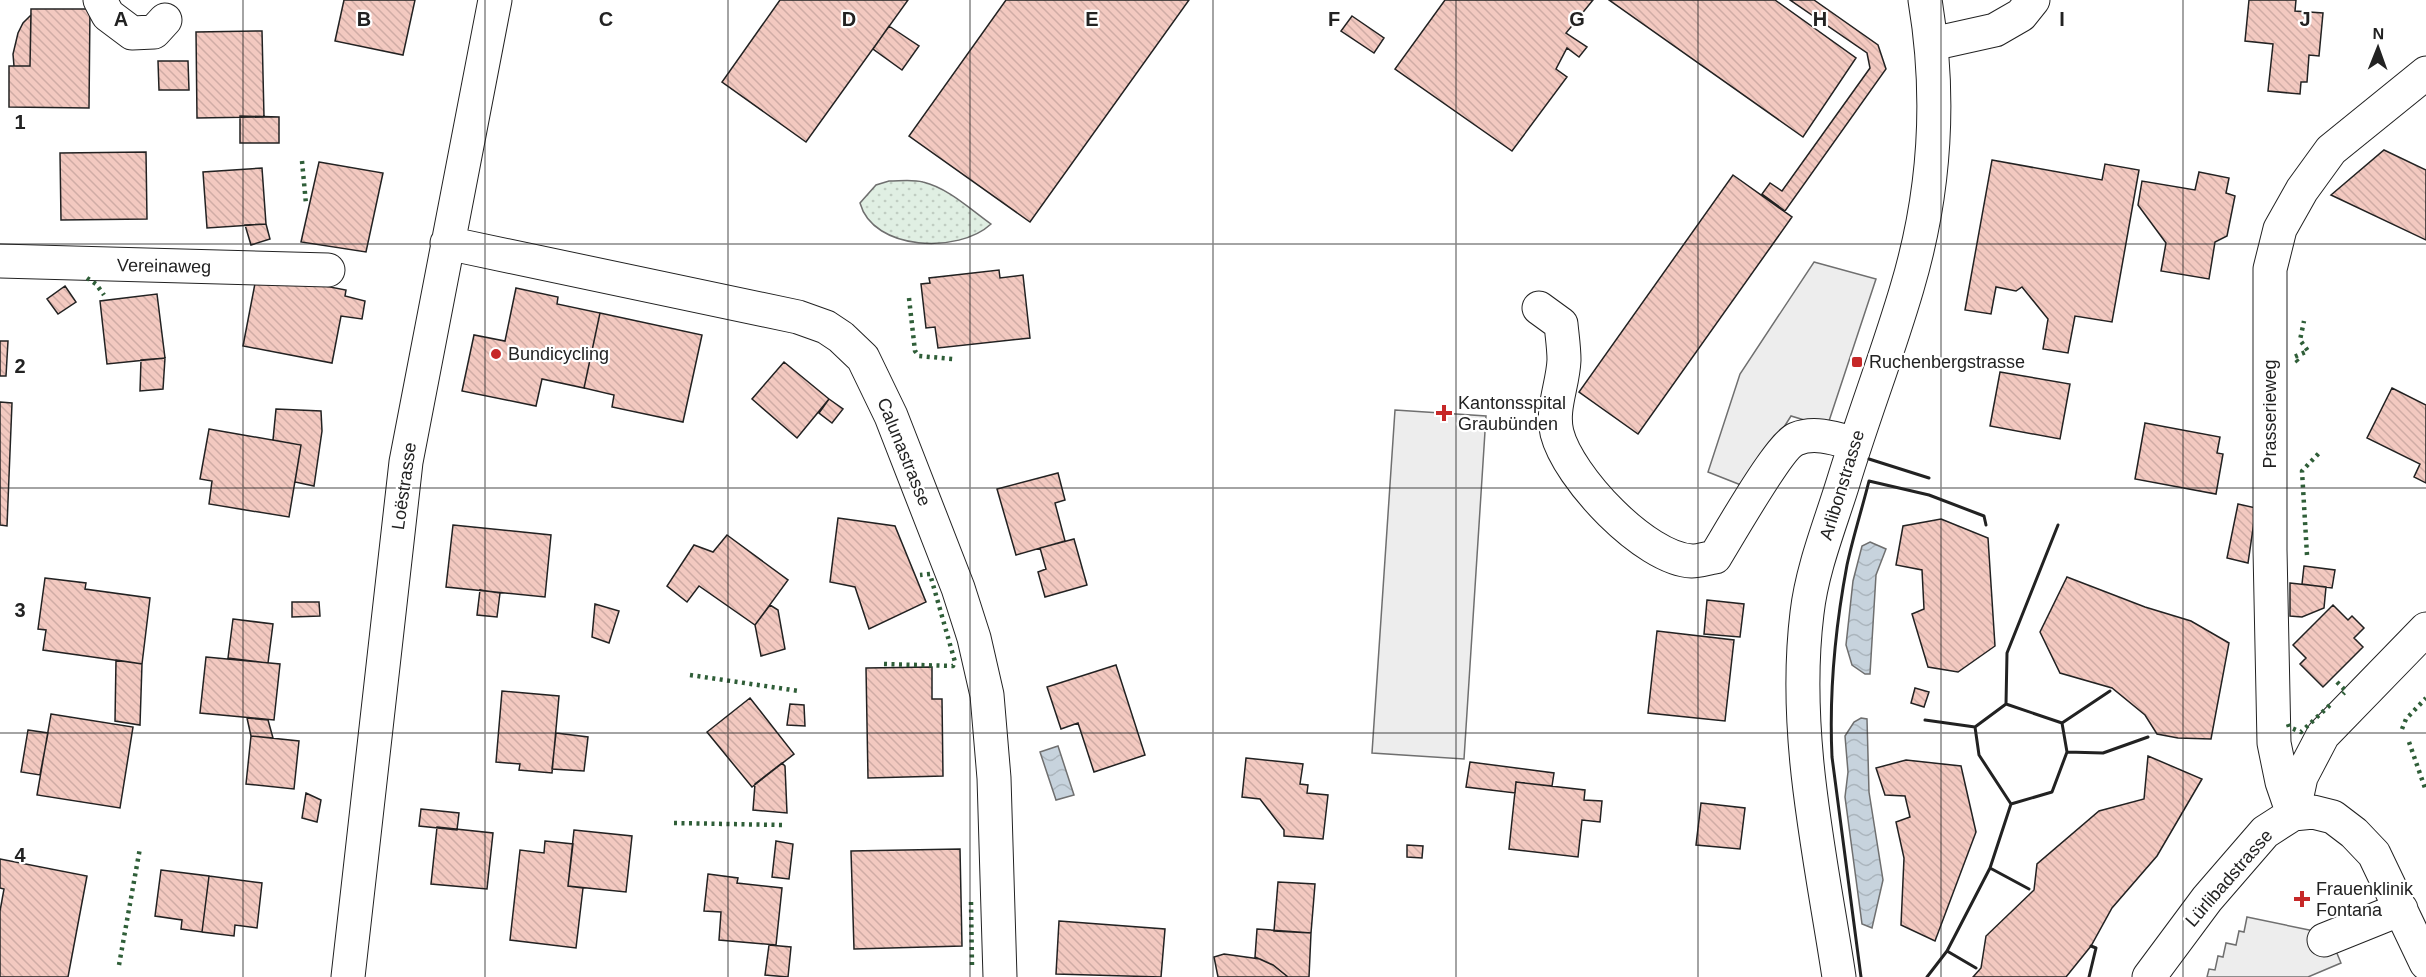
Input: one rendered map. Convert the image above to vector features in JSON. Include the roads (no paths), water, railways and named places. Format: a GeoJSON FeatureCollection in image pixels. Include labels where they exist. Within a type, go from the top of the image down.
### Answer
{"type":"FeatureCollection","features":[{"type":"Feature","properties":{"kind":"street"},"geometry":{"type":"LineString","coordinates":[[100,0],[108,15],[132,33],[154,32],[165,20]]}},
{"type":"Feature","properties":{"kind":"street","name":"Loëstrasse"},"geometry":{"type":"LineString","coordinates":[[348,977],[406,462],[495,0]]}},
{"type":"Feature","properties":{"kind":"street","name":"Arlibonstrasse"},"geometry":{"type":"LineString","coordinates":[[1839,977],[1808,776],[1804,711],[1807,612],[1817,567],[1907,288],[1919,242],[1934,132],[1932,44],[1924,0]]}},
{"type":"Feature","properties":{"kind":"street"},"geometry":{"type":"LineString","coordinates":[[1932,44],[1995,30],[2021,15],[2033,0]]}},
{"type":"Feature","properties":{"kind":"street","name":"Prasserieweg"},"geometry":{"type":"LineString","coordinates":[[2294,814],[2283,782],[2274,743],[2270,550],[2270,269],[2280,229],[2302,190],[2331,150],[2426,74]]}},
{"type":"Feature","properties":{"kind":"street","name":"Calunastrasse"},"geometry":{"type":"LineString","coordinates":[[447,243],[798,317],[833,332],[863,358],[891,416],[958,588],[977,649],[987,695],[994,778],[1000,977]]}},
{"type":"Feature","properties":{"kind":"street","name":"Vereinaweg"},"geometry":{"type":"LineString","coordinates":[[0,261],[328,270]]}},
{"type":"Feature","properties":{"kind":"street"},"geometry":{"type":"LineString","coordinates":[[1539,308],[1561,324],[1564,361],[1556,409],[1556,431],[1572,469],[1617,521],[1665,553],[1692,561],[1715,557],[1776,460],[1795,439],[1820,436],[1855,444]]}},
{"type":"Feature","properties":{"kind":"street"},"geometry":{"type":"LineString","coordinates":[[2426,629],[2323,735],[2301,777],[2294,814],[2313,812],[2332,817],[2354,832],[2374,854],[2426,963]]}},
{"type":"Feature","properties":{"kind":"street","name":"Lürlibadstrasse"},"geometry":{"type":"LineString","coordinates":[[2149,977],[2207,899],[2265,832],[2294,814]]}},
{"type":"Feature","properties":{"kind":"street"},"geometry":{"type":"LineString","coordinates":[[2324,940],[2401,909]]}},
{"type":"Feature","properties":{"kind":"water"},"geometry":{"type":"Polygon","coordinates":[[[1870,542],[1886,549],[1876,575],[1870,674],[1865,674],[1852,665],[1846,645],[1853,581],[1862,546],[1870,542]]]}},
{"type":"Feature","properties":{"kind":"water"},"geometry":{"type":"Polygon","coordinates":[[[1861,718],[1867,719],[1869,792],[1883,880],[1872,928],[1862,924],[1845,797],[1848,772],[1845,736],[1854,722],[1861,718]]]}},
{"type":"Feature","properties":{"kind":"water"},"geometry":{"type":"Polygon","coordinates":[[[1058,746],[1074,795],[1056,800],[1040,752],[1058,746]]]}},
{"type":"Feature","properties":{"kind":"place","name":"Bundicycling"},"geometry":{"type":"Point","coordinates":[496,354]}},
{"type":"Feature","properties":{"kind":"place","name":"Ruchenbergstrasse"},"geometry":{"type":"Point","coordinates":[1857,362]}},
{"type":"Feature","properties":{"kind":"place","name":"Kantonsspital Graubünden"},"geometry":{"type":"Point","coordinates":[1444,413]}},
{"type":"Feature","properties":{"kind":"place","name":"Frauenklinik Fontana"},"geometry":{"type":"Point","coordinates":[2302,899]}}]}
